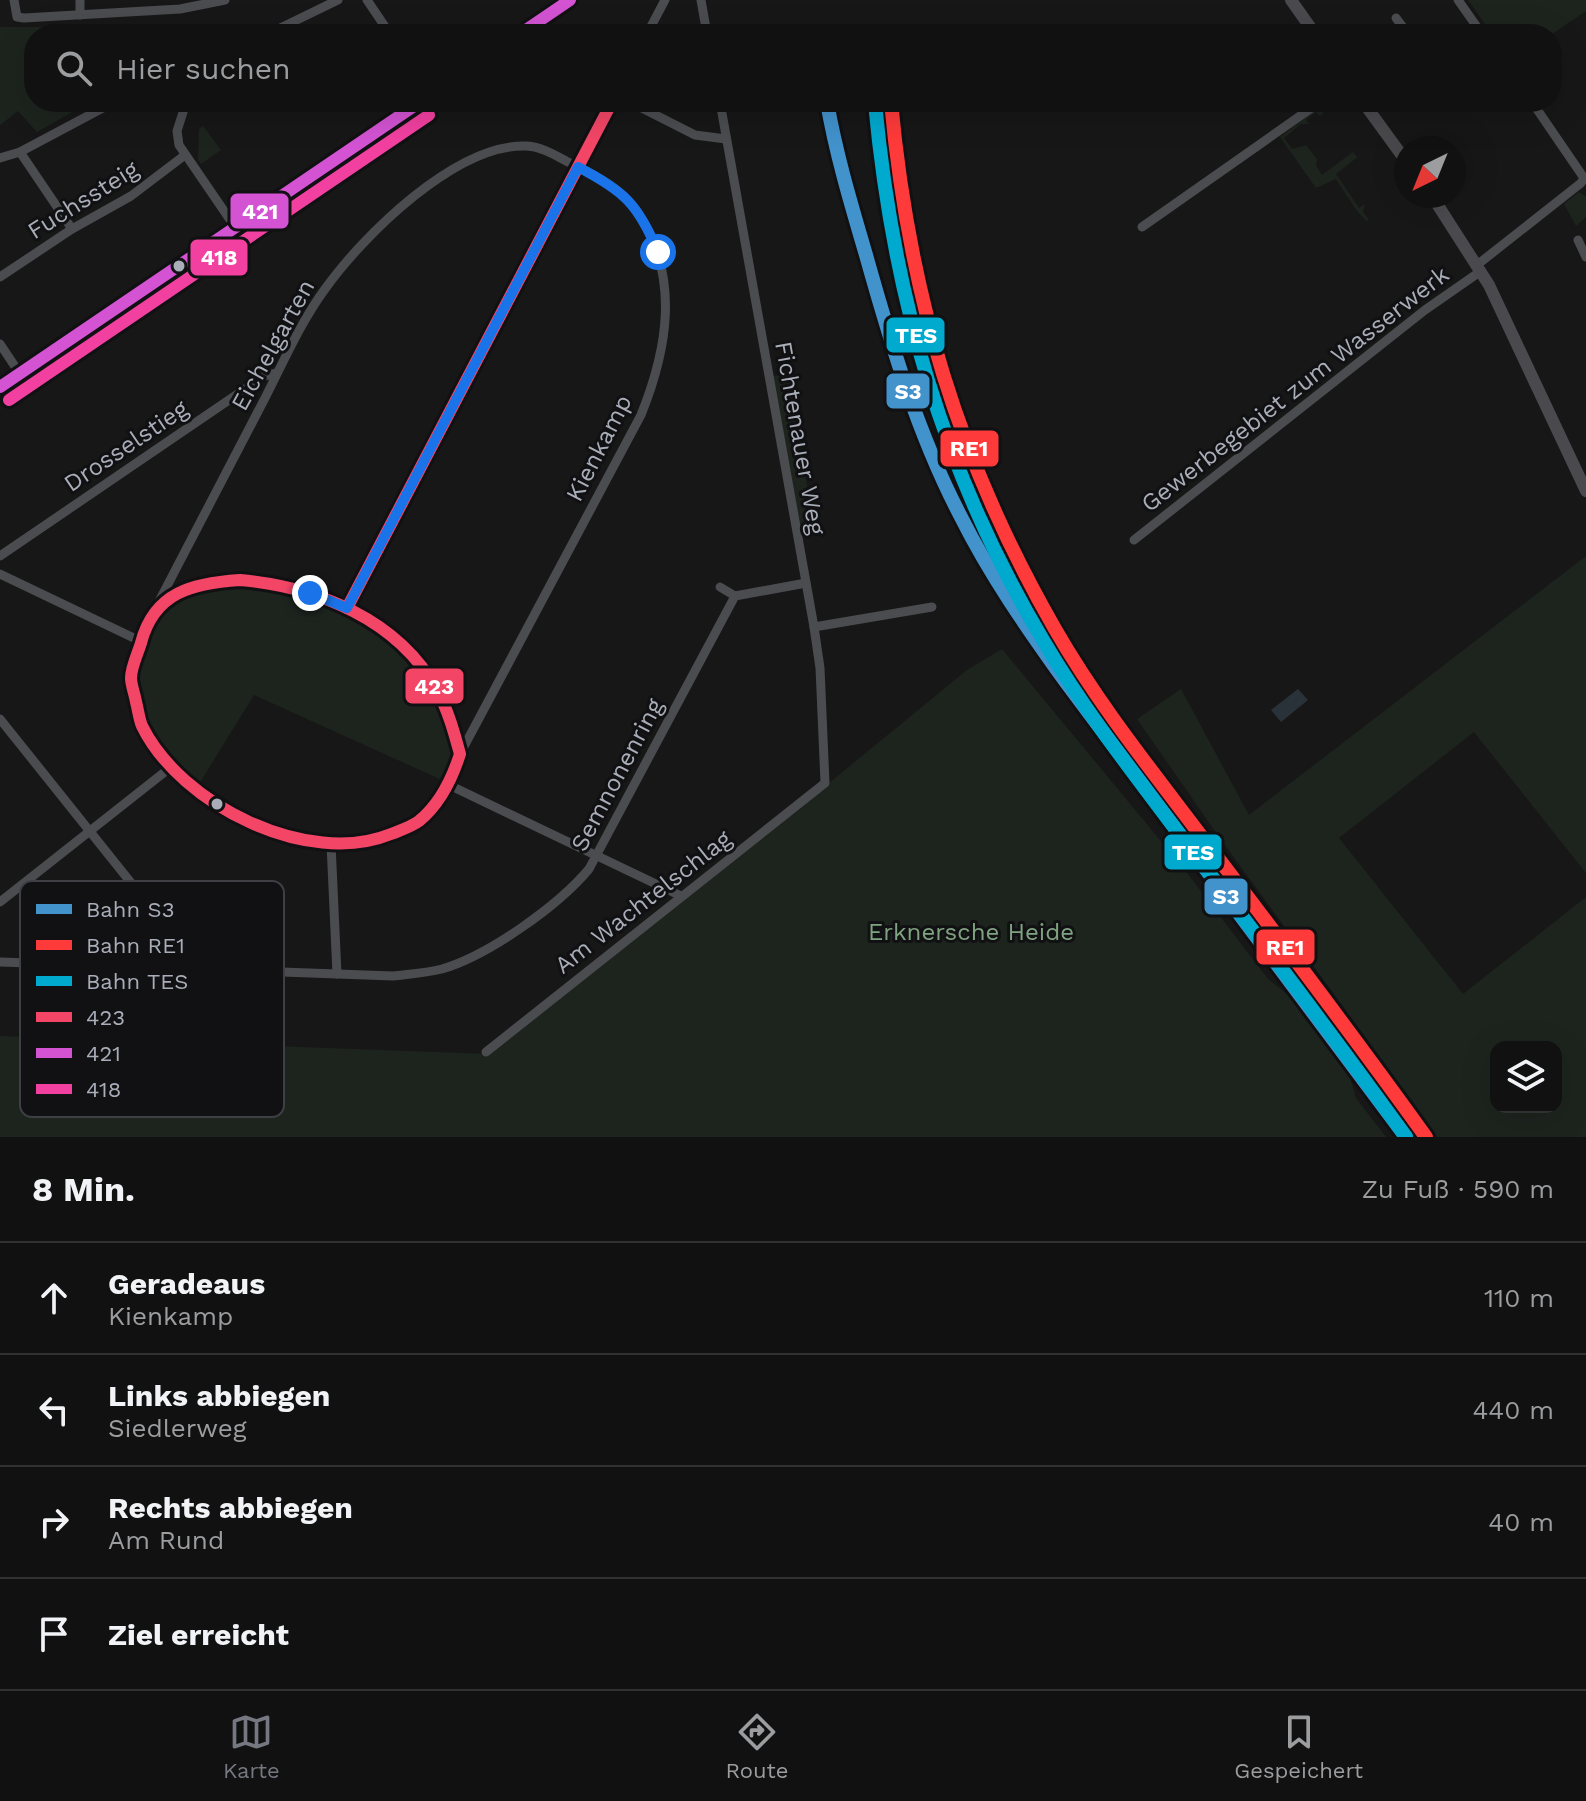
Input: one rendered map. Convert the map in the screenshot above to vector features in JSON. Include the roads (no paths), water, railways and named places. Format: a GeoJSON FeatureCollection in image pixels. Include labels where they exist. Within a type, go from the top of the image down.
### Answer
{"type":"FeatureCollection","features":[{"type":"Feature","properties":{"kind":"main road"},"geometry":{"type":"LineString","coordinates":[[543,24],[570,0]]}},
{"type":"Feature","properties":{"kind":"main road"},"geometry":{"type":"LineString","coordinates":[[1291,0],[1308,24]]}},
{"type":"Feature","properties":{"kind":"main road"},"geometry":{"type":"LineString","coordinates":[[0,387],[405,112]]}},
{"type":"Feature","properties":{"kind":"main road"},"geometry":{"type":"LineString","coordinates":[[1370,112],[1394,145]]}},
{"type":"Feature","properties":{"kind":"main road"},"geometry":{"type":"LineString","coordinates":[[1440,208],[1479,268],[1586,491]]}},
{"type":"Feature","properties":{"kind":"street"},"geometry":{"type":"LineString","coordinates":[[14,0],[17,17],[24,18],[80,15],[148,5],[200,7],[225,0]]}},
{"type":"Feature","properties":{"kind":"street"},"geometry":{"type":"LineString","coordinates":[[80,0],[80,15]]}},
{"type":"Feature","properties":{"kind":"street"},"geometry":{"type":"LineString","coordinates":[[289,24],[338,0]]}},
{"type":"Feature","properties":{"kind":"street"},"geometry":{"type":"LineString","coordinates":[[367,0],[383,24]]}},
{"type":"Feature","properties":{"kind":"street"},"geometry":{"type":"LineString","coordinates":[[652,24],[665,0]]}},
{"type":"Feature","properties":{"kind":"street"},"geometry":{"type":"LineString","coordinates":[[701,0],[705,24]]}},
{"type":"Feature","properties":{"kind":"street"},"geometry":{"type":"LineString","coordinates":[[1458,0],[1475,24]]}},
{"type":"Feature","properties":{"kind":"street"},"geometry":{"type":"LineString","coordinates":[[1396,18],[1400,24]]}},
{"type":"Feature","properties":{"kind":"street"},"geometry":{"type":"LineString","coordinates":[[0,158],[20,152],[95,112]]}},
{"type":"Feature","properties":{"kind":"street"},"geometry":{"type":"LineString","coordinates":[[183,112],[176,138],[235,227]]}},
{"type":"Feature","properties":{"kind":"street"},"geometry":{"type":"LineString","coordinates":[[347,608],[607,112]]}},
{"type":"Feature","properties":{"kind":"street"},"geometry":{"type":"LineString","coordinates":[[648,112],[685,132],[726,139]]}},
{"type":"Feature","properties":{"kind":"street","name":"Fichtenauer Weg"},"geometry":{"type":"LineString","coordinates":[[722,112],[814,627],[820,668],[825,783]]}},
{"type":"Feature","properties":{"kind":"street"},"geometry":{"type":"LineString","coordinates":[[1142,227],[1306,112]]}},
{"type":"Feature","properties":{"kind":"street","name":"Gewerbegebiet zum Wasserwerk"},"geometry":{"type":"LineString","coordinates":[[1134,540],[1479,268],[1581,183],[1584,178],[1539,112]]}},
{"type":"Feature","properties":{"kind":"street","name":"Eichelgarten"},"geometry":{"type":"LineString","coordinates":[[171,767],[154,747],[137,712],[130,674],[133,652],[316,302],[349,257],[390,217],[436,180],[472,160],[518,146],[539,148],[578,167]]}},
{"type":"Feature","properties":{"kind":"street"},"geometry":{"type":"LineString","coordinates":[[20,152],[72,229]]}},
{"type":"Feature","properties":{"kind":"street","name":"Fuchssteig"},"geometry":{"type":"LineString","coordinates":[[0,277],[72,229],[123,202],[185,155]]}},
{"type":"Feature","properties":{"kind":"street","name":"Kienkamp"},"geometry":{"type":"LineString","coordinates":[[171,767],[217,804],[249,822],[290,837],[331,844],[367,843],[400,833],[425,816],[447,784],[460,754],[641,415],[661,354],[667,294],[658,252],[651,236],[631,202],[616,189],[578,167]]}},
{"type":"Feature","properties":{"kind":"street"},"geometry":{"type":"LineString","coordinates":[[1578,240],[1586,257]]}},
{"type":"Feature","properties":{"kind":"street"},"geometry":{"type":"LineString","coordinates":[[0,344],[20,374]]}},
{"type":"Feature","properties":{"kind":"street","name":"Drosselstieg"},"geometry":{"type":"LineString","coordinates":[[0,556],[264,376],[277,373]]}},
{"type":"Feature","properties":{"kind":"street"},"geometry":{"type":"LineString","coordinates":[[0,574],[138,640]]}},
{"type":"Feature","properties":{"kind":"street"},"geometry":{"type":"LineString","coordinates":[[155,609],[163,602],[207,583],[240,580],[290,587],[347,608],[404,649],[430,678],[444,703],[460,754]]}},
{"type":"Feature","properties":{"kind":"street"},"geometry":{"type":"LineString","coordinates":[[720,587],[735,596],[806,583]]}},
{"type":"Feature","properties":{"kind":"street","name":"Semnonenring"},"geometry":{"type":"LineString","coordinates":[[284,972],[418,974],[462,962],[481,953],[560,899],[597,856],[735,596]]}},
{"type":"Feature","properties":{"kind":"street"},"geometry":{"type":"LineString","coordinates":[[814,627],[932,607]]}},
{"type":"Feature","properties":{"kind":"street"},"geometry":{"type":"LineString","coordinates":[[0,719],[130,881]]}},
{"type":"Feature","properties":{"kind":"street"},"geometry":{"type":"LineString","coordinates":[[26,881],[171,767]]}},
{"type":"Feature","properties":{"kind":"street","name":"Am Wachtelschlag"},"geometry":{"type":"LineString","coordinates":[[486,1052],[825,783]]}},
{"type":"Feature","properties":{"kind":"street"},"geometry":{"type":"LineString","coordinates":[[447,784],[681,896]]}},
{"type":"Feature","properties":{"kind":"street"},"geometry":{"type":"LineString","coordinates":[[331,844],[337,974]]}},
{"type":"Feature","properties":{"kind":"street"},"geometry":{"type":"LineString","coordinates":[[0,902],[20,886]]}},
{"type":"Feature","properties":{"kind":"street","name":"Semnonenring"},"geometry":{"type":"LineString","coordinates":[[0,962],[20,963]]}},
{"type":"Feature","properties":{"kind":"rail line","name":"S3"},"geometry":{"type":"LineString","coordinates":[[829,112],[849,198],[907,389],[932,454],[972,539],[1065,681],[1406,1137]]}},
{"type":"Feature","properties":{"kind":"rail line","name":"TES"},"geometry":{"type":"LineString","coordinates":[[876,112],[895,245],[928,381],[977,512],[1008,577],[1043,640],[1096,722],[1406,1137]]}},
{"type":"Feature","properties":{"kind":"rail line","name":"RE1"},"geometry":{"type":"LineString","coordinates":[[892,112],[911,242],[943,375],[991,503],[1021,566],[1055,629],[1108,711],[1426,1137]]}},
{"type":"Feature","properties":{"kind":"park label","name":"Erknersche Heide"},"geometry":{"type":"Point","coordinates":[971,932]}}]}
